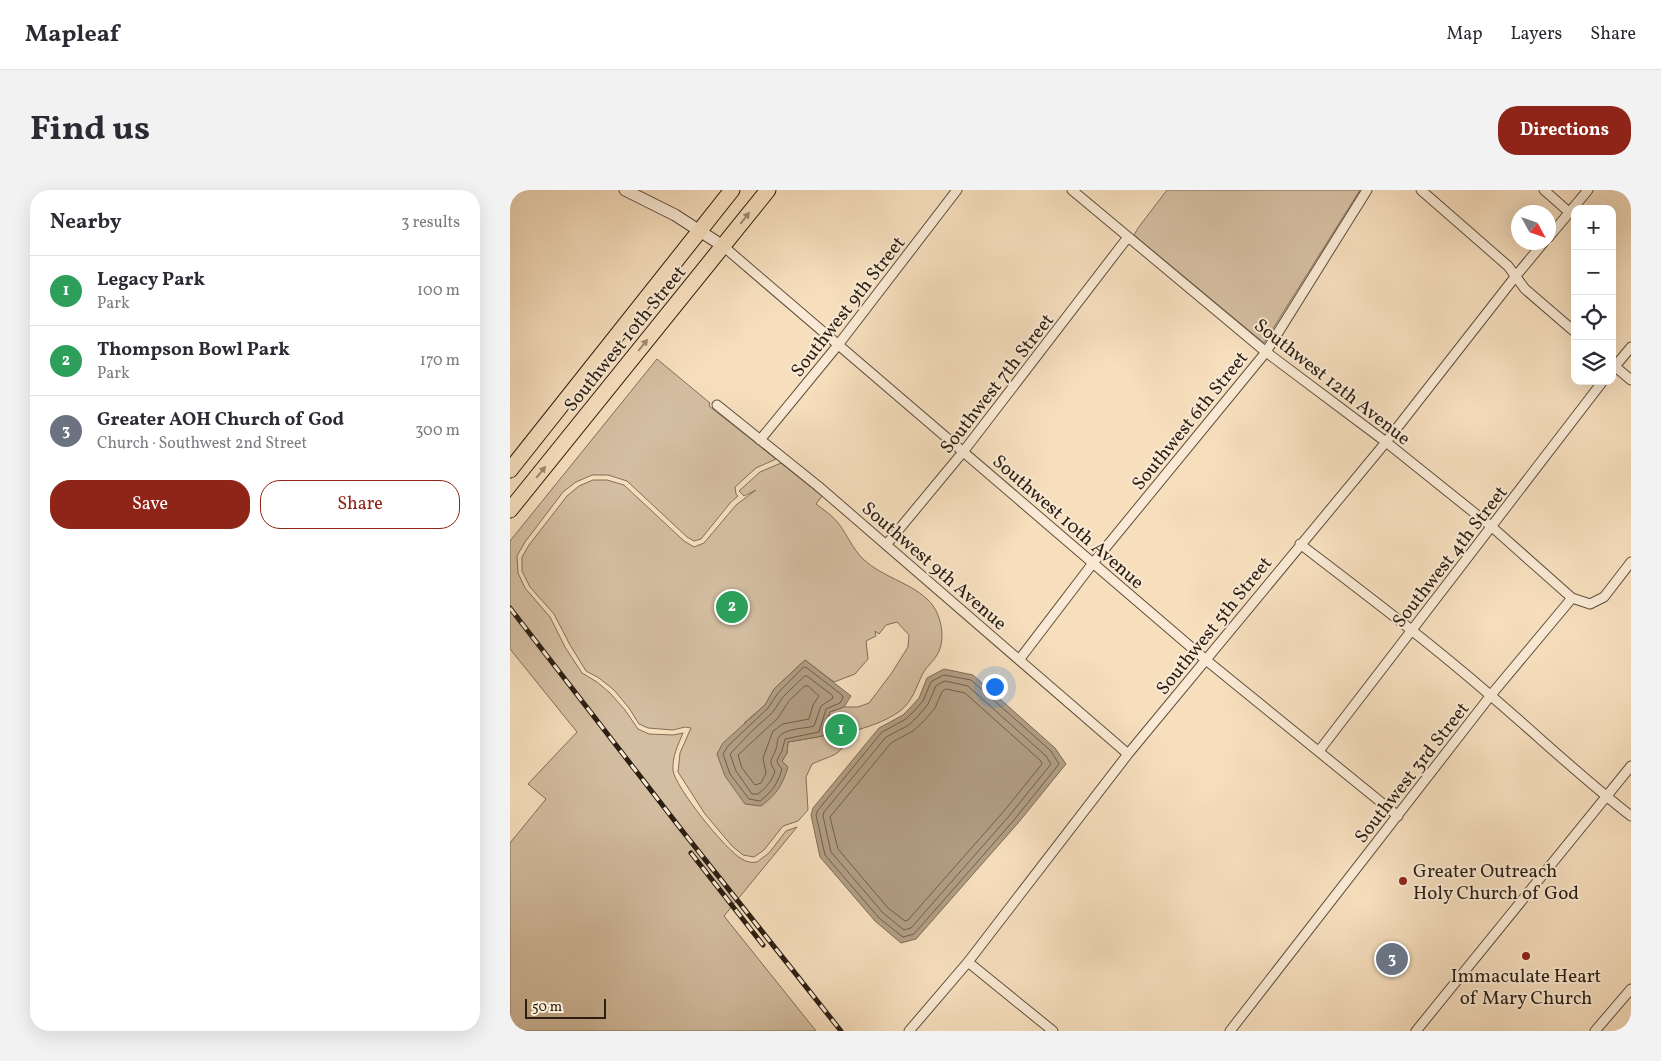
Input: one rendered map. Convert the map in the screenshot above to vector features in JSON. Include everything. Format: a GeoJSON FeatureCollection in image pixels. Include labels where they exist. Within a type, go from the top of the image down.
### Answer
{"type":"FeatureCollection","features":[{"type":"Feature","properties":{"kind":"main road","name":"Southwest 10th Street"},"geometry":{"type":"LineString","coordinates":[[510,470],[732,190]]}},
{"type":"Feature","properties":{"kind":"main road","name":"Southwest 10th Street"},"geometry":{"type":"LineString","coordinates":[[510,510],[768,190]]}},
{"type":"Feature","properties":{"kind":"street"},"geometry":{"type":"LineString","coordinates":[[625,190],[675,215],[723,246]]}},
{"type":"Feature","properties":{"kind":"street","name":"Southwest 9th Street"},"geometry":{"type":"LineString","coordinates":[[760,440],[838,346],[957,190]]}},
{"type":"Feature","properties":{"kind":"street","name":"Southwest 12th Avenue"},"geometry":{"type":"LineString","coordinates":[[1072,190],[1266,352],[1386,442],[1492,527],[1572,598]]}},
{"type":"Feature","properties":{"kind":"street","name":"Southwest 6th Street"},"geometry":{"type":"LineString","coordinates":[[1019,660],[1093,564],[1266,352],[1367,190]]}},
{"type":"Feature","properties":{"kind":"street"},"geometry":{"type":"LineString","coordinates":[[1421,190],[1508,266],[1525,289],[1571,329]]}},
{"type":"Feature","properties":{"kind":"street"},"geometry":{"type":"LineString","coordinates":[[1544,190],[1570,212]]}},
{"type":"Feature","properties":{"kind":"street"},"geometry":{"type":"LineString","coordinates":[[1556,229],[1588,190]]}},
{"type":"Feature","properties":{"kind":"street","name":"Southwest 7th Street"},"geometry":{"type":"LineString","coordinates":[[886,545],[963,452],[1128,237]]}},
{"type":"Feature","properties":{"kind":"street","name":"Southwest 10th Avenue"},"geometry":{"type":"LineString","coordinates":[[723,246],[1206,660],[1398,816]]}},
{"type":"Feature","properties":{"kind":"street","name":"Southwest 5th Street"},"geometry":{"type":"LineString","coordinates":[[909,1031],[968,962],[1128,754],[1386,442],[1537,250]]}},
{"type":"Feature","properties":{"kind":"street"},"geometry":{"type":"LineString","coordinates":[[1616,363],[1631,347]]}},
{"type":"Feature","properties":{"kind":"street"},"geometry":{"type":"LineString","coordinates":[[1616,368],[1631,380]]}},
{"type":"Feature","properties":{"kind":"street","name":"Southwest 4th Street"},"geometry":{"type":"LineString","coordinates":[[1320,751],[1600,385]]}},
{"type":"Feature","properties":{"kind":"street","name":"Southwest 9th Avenue"},"geometry":{"type":"LineString","coordinates":[[717,405],[818,486],[1128,754]]}},
{"type":"Feature","properties":{"kind":"street"},"geometry":{"type":"LineString","coordinates":[[1300,544],[1412,630],[1491,695],[1607,798],[1631,816]]}},
{"type":"Feature","properties":{"kind":"street"},"geometry":{"type":"LineString","coordinates":[[1572,598],[1590,604],[1604,597],[1631,562]]}},
{"type":"Feature","properties":{"kind":"street","name":"Southwest 3rd Street"},"geometry":{"type":"LineString","coordinates":[[1230,1031],[1491,695],[1572,598]]}},
{"type":"Feature","properties":{"kind":"street"},"geometry":{"type":"LineString","coordinates":[[1416,1031],[1607,798],[1631,766]]}},
{"type":"Feature","properties":{"kind":"street"},"geometry":{"type":"LineString","coordinates":[[968,962],[1053,1031]]}},
{"type":"Feature","properties":{"kind":"street"},"geometry":{"type":"LineString","coordinates":[[1595,1031],[1631,989]]}},
{"type":"Feature","properties":{"kind":"shaded area"},"geometry":{"type":"Polygon","coordinates":[[[1167,190],[1360,190],[1264,343],[1134,235],[1167,190]]]}},
{"type":"Feature","properties":{"kind":"shaded area"},"geometry":{"type":"Polygon","coordinates":[[[657,359],[710,403],[709,406],[776,459],[756,468],[735,487],[738,496],[701,539],[694,541],[687,537],[627,481],[608,475],[592,475],[576,482],[563,492],[525,542],[517,556],[518,573],[525,588],[550,617],[565,647],[582,673],[610,693],[638,729],[649,734],[673,735],[683,733],[673,760],[673,770],[676,778],[682,790],[702,818],[735,854],[745,861],[757,862],[769,853],[786,831],[797,827],[724,916],[816,1031],[510,1031],[510,843],[546,799],[528,784],[577,732],[510,649],[510,541],[657,359]]]}},
{"type":"Feature","properties":{"kind":"shaded area"},"geometry":{"type":"Polygon","coordinates":[[[781,463],[822,496],[816,504],[837,521],[863,559],[878,570],[920,593],[932,604],[939,618],[942,641],[937,655],[923,673],[914,694],[900,711],[876,724],[851,732],[840,751],[812,764],[806,777],[808,810],[798,821],[783,826],[764,850],[754,857],[743,855],[732,846],[705,814],[678,772],[680,753],[691,728],[685,727],[673,730],[648,728],[639,724],[614,690],[599,678],[586,671],[554,614],[530,587],[522,571],[522,557],[567,496],[579,486],[593,480],[607,480],[624,485],[684,541],[694,547],[704,543],[736,505],[756,490],[744,496],[739,491],[760,472],[781,463]],[[897,622],[886,625],[879,634],[875,631],[876,636],[866,641],[868,659],[855,674],[834,682],[805,660],[774,689],[765,705],[744,723],[782,761],[787,753],[788,742],[823,736],[830,712],[844,707],[858,707],[869,703],[908,647],[909,635],[897,622]]]}},
{"type":"Feature","properties":{"kind":"water"},"geometry":{"type":"Polygon","coordinates":[[[805,660],[851,696],[844,707],[830,712],[823,736],[788,742],[787,753],[782,761],[788,767],[781,785],[771,798],[761,806],[745,804],[725,776],[717,754],[723,743],[765,705],[774,689],[805,660]]]}},
{"type":"Feature","properties":{"kind":"water"},"geometry":{"type":"Polygon","coordinates":[[[944,669],[973,675],[1055,748],[1066,764],[1018,823],[916,939],[901,943],[875,921],[820,857],[811,815],[813,808],[879,728],[903,715],[919,698],[927,678],[944,669]]]}},
{"type":"Feature","properties":{"kind":"railway"},"geometry":{"type":"LineString","coordinates":[[510,608],[684,833],[841,1031]]}},
{"type":"Feature","properties":{"kind":"railway"},"geometry":{"type":"LineString","coordinates":[[691,853],[763,945]]}},
{"type":"Feature","properties":{"kind":"place","name":"Thompson Bowl Park"},"geometry":{"type":"Point","coordinates":[732,607]}},
{"type":"Feature","properties":{"kind":"place","name":"Legacy Park"},"geometry":{"type":"Point","coordinates":[841,730]}},
{"type":"Feature","properties":{"kind":"place","name":"Greater Outreach Holy Church of God"},"geometry":{"type":"Point","coordinates":[1403,881]}},
{"type":"Feature","properties":{"kind":"place","name":"Immaculate Heart of Mary Church"},"geometry":{"type":"Point","coordinates":[1526,956]}},
{"type":"Feature","properties":{"kind":"place","name":"Greater AOH Church of God"},"geometry":{"type":"Point","coordinates":[1392,959]}}]}
